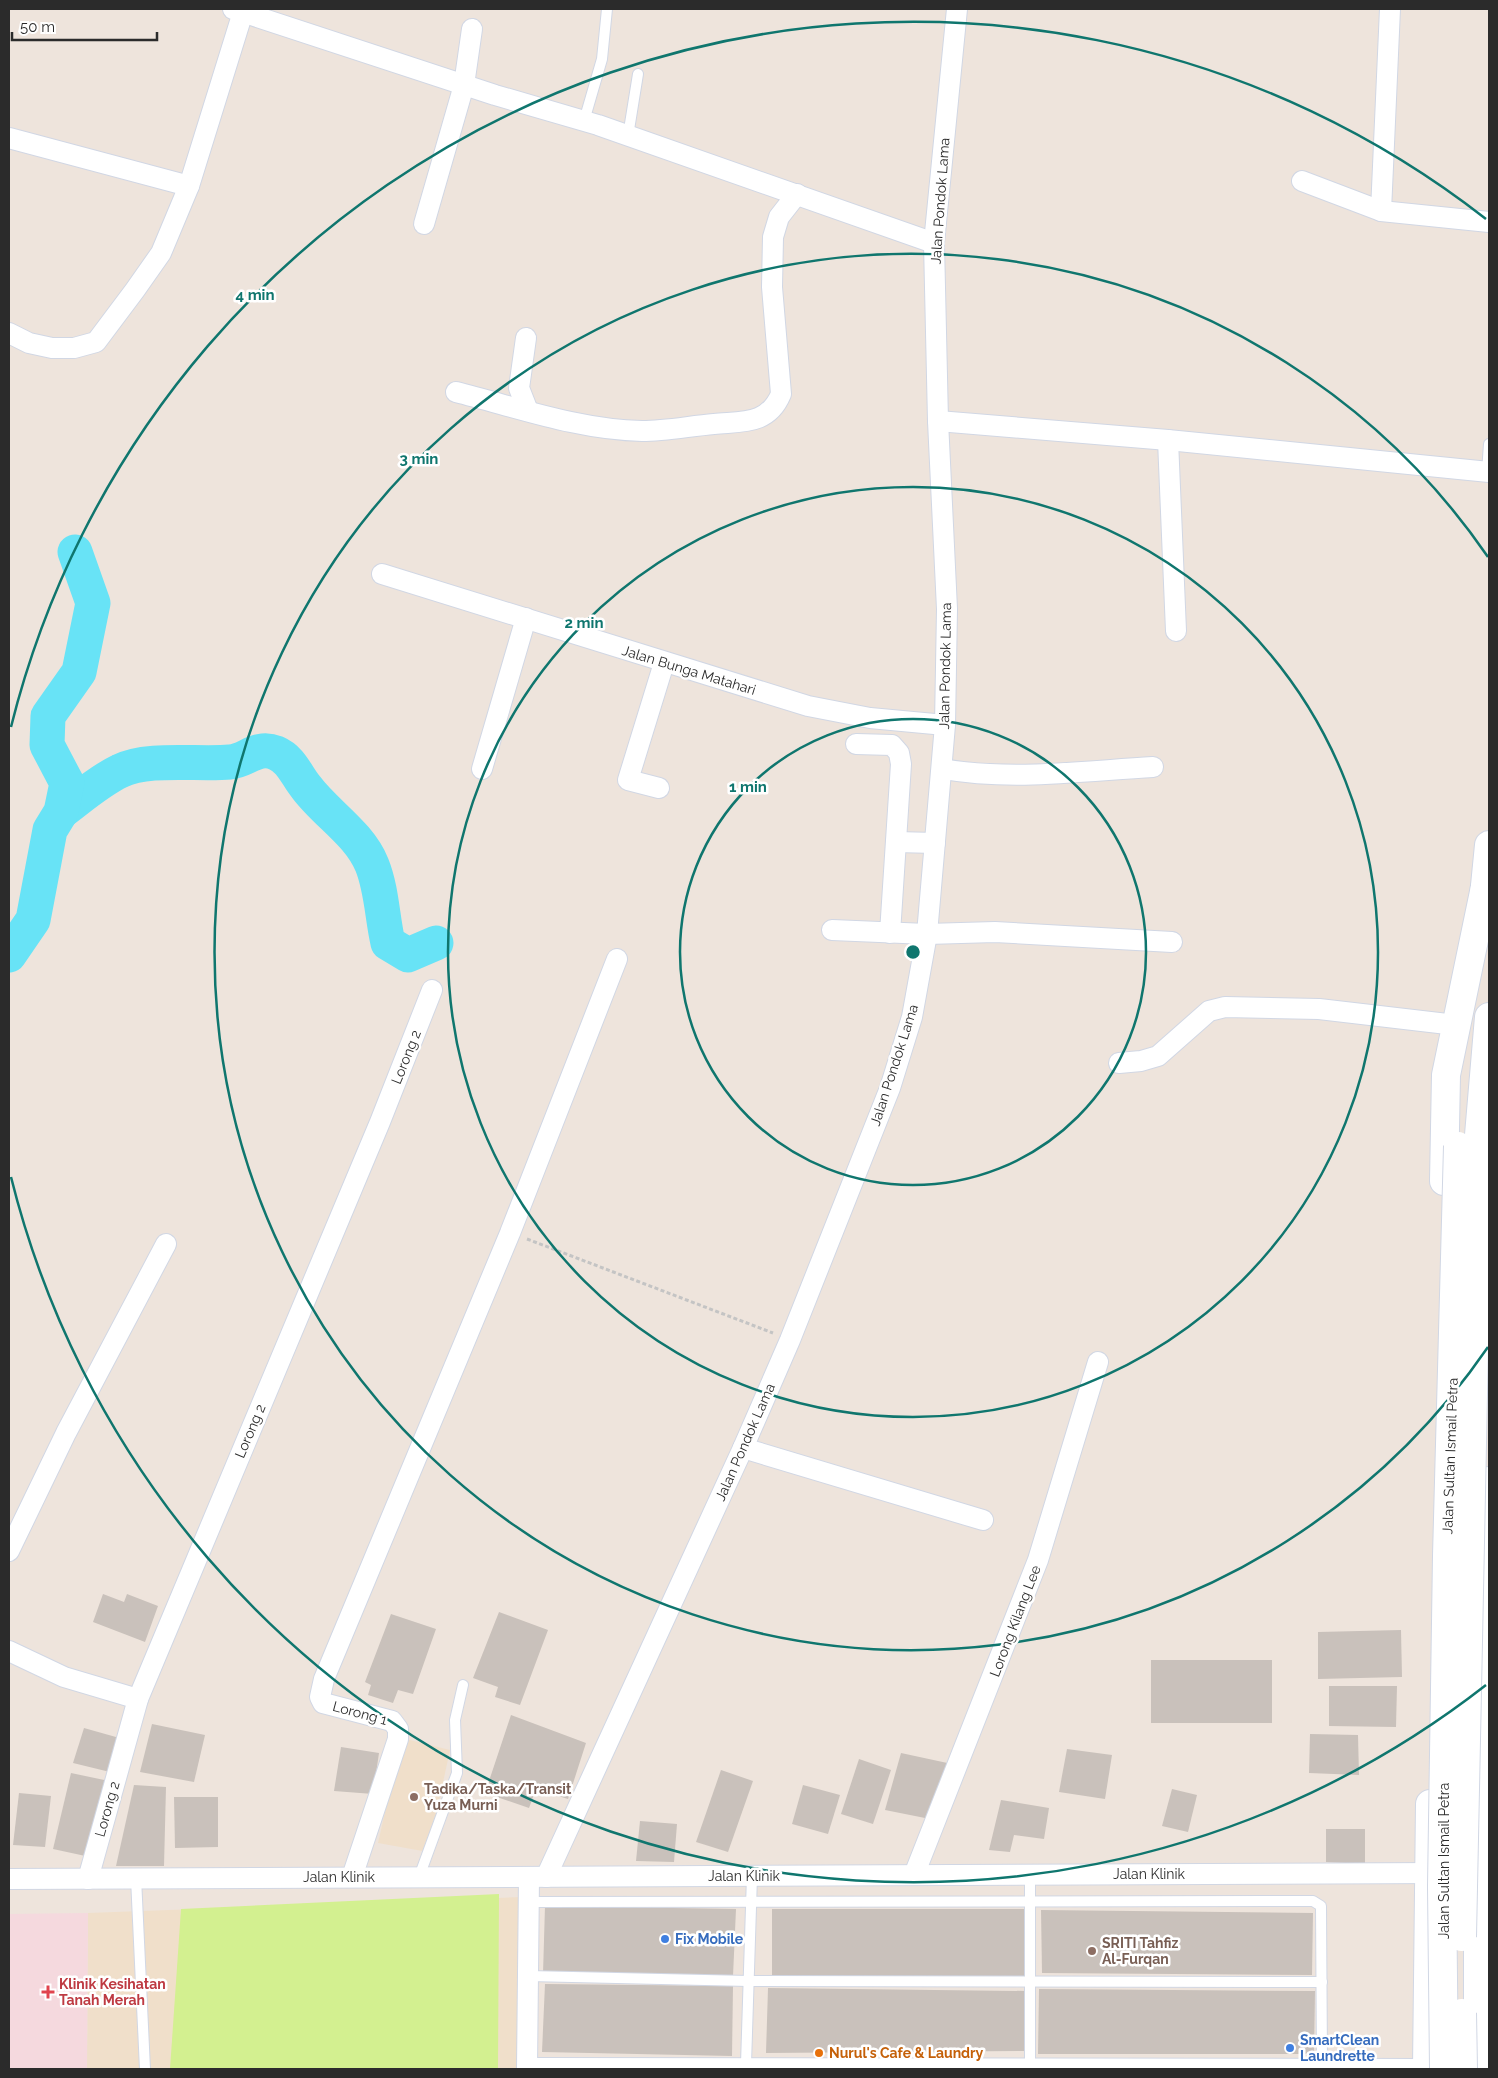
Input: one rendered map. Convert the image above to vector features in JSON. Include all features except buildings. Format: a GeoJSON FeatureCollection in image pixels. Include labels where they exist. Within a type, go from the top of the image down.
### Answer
{"type":"FeatureCollection","features":[{"type":"Feature","properties":{"kind":"main road","name":"Jalan Sultan Ismail Petra"},"geometry":{"type":"LineString","coordinates":[[1433,2068],[1442,1886],[1447,1576],[1468,1146],[1489,845]]}},
{"type":"Feature","properties":{"kind":"main road"},"geometry":{"type":"LineString","coordinates":[[1433,2068],[1428,1942],[1428,1873],[1446,1075],[1485,887]]}},
{"type":"Feature","properties":{"kind":"main road","name":"Jalan Sultan Ismail Petra"},"geometry":{"type":"LineString","coordinates":[[1463,2069],[1462,1876],[1468,1146],[1489,1017]]}},
{"type":"Feature","properties":{"kind":"main road"},"geometry":{"type":"LineString","coordinates":[[1478,2069],[1484,1941],[1480,1872],[1489,1481]]}},
{"type":"Feature","properties":{"kind":"street","name":"Jalan Pondok Lama"},"geometry":{"type":"LineString","coordinates":[[537,1877],[743,1448],[790,1340],[890,1088],[912,1017],[928,934],[944,725],[947,609],[938,421],[934,243],[957,9]]}},
{"type":"Feature","properties":{"kind":"street"},"geometry":{"type":"LineString","coordinates":[[1381,212],[1390,9]]}},
{"type":"Feature","properties":{"kind":"street"},"geometry":{"type":"LineString","coordinates":[[9,333],[29,343],[52,348],[74,348],[96,342],[161,253],[189,186],[238,10],[464,85],[584,121],[934,243]]}},
{"type":"Feature","properties":{"kind":"street"},"geometry":{"type":"LineString","coordinates":[[424,224],[464,85],[472,29]]}},
{"type":"Feature","properties":{"kind":"street"},"geometry":{"type":"LineString","coordinates":[[9,138],[189,186]]}},
{"type":"Feature","properties":{"kind":"street"},"geometry":{"type":"LineString","coordinates":[[1302,181],[1381,212],[1489,222]]}},
{"type":"Feature","properties":{"kind":"street"},"geometry":{"type":"LineString","coordinates":[[456,392],[596,426],[642,431],[761,419],[777,405],[781,394],[772,287],[773,237],[779,218],[797,194]]}},
{"type":"Feature","properties":{"kind":"street"},"geometry":{"type":"LineString","coordinates":[[526,338],[519,388],[528,410]]}},
{"type":"Feature","properties":{"kind":"street"},"geometry":{"type":"LineString","coordinates":[[938,421],[1168,440],[1488,472]]}},
{"type":"Feature","properties":{"kind":"street"},"geometry":{"type":"LineString","coordinates":[[1168,440],[1176,631]]}},
{"type":"Feature","properties":{"kind":"street","name":"Jalan Bunga Matahari"},"geometry":{"type":"LineString","coordinates":[[382,574],[664,663],[808,706],[870,718],[944,725]]}},
{"type":"Feature","properties":{"kind":"street"},"geometry":{"type":"LineString","coordinates":[[482,768],[526,618]]}},
{"type":"Feature","properties":{"kind":"street"},"geometry":{"type":"LineString","coordinates":[[659,788],[628,780],[664,663]]}},
{"type":"Feature","properties":{"kind":"street"},"geometry":{"type":"LineString","coordinates":[[856,744],[892,745],[899,753],[901,764],[890,933]]}},
{"type":"Feature","properties":{"kind":"street"},"geometry":{"type":"LineString","coordinates":[[942,769],[973,774],[1003,775],[1154,767]]}},
{"type":"Feature","properties":{"kind":"street"},"geometry":{"type":"LineString","coordinates":[[896,842],[935,843]]}},
{"type":"Feature","properties":{"kind":"street"},"geometry":{"type":"LineString","coordinates":[[832,930],[928,934],[995,932],[1172,942]]}},
{"type":"Feature","properties":{"kind":"street"},"geometry":{"type":"LineString","coordinates":[[510,1233],[617,959]]}},
{"type":"Feature","properties":{"kind":"street","name":"Lorong 2"},"geometry":{"type":"LineString","coordinates":[[88,1879],[138,1699],[380,1122],[432,990]]}},
{"type":"Feature","properties":{"kind":"street"},"geometry":{"type":"LineString","coordinates":[[1119,1063],[1141,1061],[1158,1056],[1209,1011],[1225,1007],[1318,1008],[1456,1025]]}},
{"type":"Feature","properties":{"kind":"street","name":"Lorong 1"},"geometry":{"type":"LineString","coordinates":[[352,1877],[398,1739],[398,1729],[392,1720],[323,1703],[320,1697],[324,1679],[389,1528],[510,1233]]}},
{"type":"Feature","properties":{"kind":"street"},"geometry":{"type":"LineString","coordinates":[[9,1551],[66,1433],[166,1244]]}},
{"type":"Feature","properties":{"kind":"street","name":"Lorong Kilang Lee"},"geometry":{"type":"LineString","coordinates":[[914,1875],[1038,1560],[1098,1362]]}},
{"type":"Feature","properties":{"kind":"street"},"geometry":{"type":"LineString","coordinates":[[743,1448],[983,1520]]}},
{"type":"Feature","properties":{"kind":"street"},"geometry":{"type":"LineString","coordinates":[[9,1651],[64,1677],[138,1699]]}},
{"type":"Feature","properties":{"kind":"street","name":"Jalan Klinik"},"geometry":{"type":"LineString","coordinates":[[9,1879],[1480,1872]]}},
{"type":"Feature","properties":{"kind":"street"},"geometry":{"type":"LineString","coordinates":[[527,2066],[529,1902],[537,1877]]}},
{"type":"Feature","properties":{"kind":"street"},"geometry":{"type":"LineString","coordinates":[[1428,1942],[1484,1941]]}},
{"type":"Feature","properties":{"kind":"lane"},"geometry":{"type":"LineString","coordinates":[[584,121],[602,59],[607,9]]}},
{"type":"Feature","properties":{"kind":"lane"},"geometry":{"type":"LineString","coordinates":[[628,136],[638,74]]}},
{"type":"Feature","properties":{"kind":"lane"},"geometry":{"type":"LineString","coordinates":[[1488,472],[1489,444]]}},
{"type":"Feature","properties":{"kind":"lane"},"geometry":{"type":"LineString","coordinates":[[419,1877],[457,1773],[455,1720],[463,1685]]}},
{"type":"Feature","properties":{"kind":"lane"},"geometry":{"type":"LineString","coordinates":[[1030,1874],[1030,2064]]}},
{"type":"Feature","properties":{"kind":"lane"},"geometry":{"type":"LineString","coordinates":[[746,2064],[752,1876]]}},
{"type":"Feature","properties":{"kind":"lane"},"geometry":{"type":"LineString","coordinates":[[136,1878],[145,2069]]}},
{"type":"Feature","properties":{"kind":"lane"},"geometry":{"type":"LineString","coordinates":[[529,1902],[1313,1901],[1321,1906],[1322,2064]]}},
{"type":"Feature","properties":{"kind":"lane"},"geometry":{"type":"LineString","coordinates":[[528,1976],[749,1982],[1322,1982]]}},
{"type":"Feature","properties":{"kind":"lane"},"geometry":{"type":"LineString","coordinates":[[527,2066],[1322,2064],[1433,2068]]}},
{"type":"Feature","properties":{"kind":"path"},"geometry":{"type":"LineString","coordinates":[[510,1233],[790,1340]]}},
{"type":"Feature","properties":{"kind":"shaded area","name":"Tadika/Taska/Transit Yuza Murni"},"geometry":{"type":"Polygon","coordinates":[[[402,1738],[450,1750],[428,1852],[378,1843],[402,1738]]]}},
{"type":"Feature","properties":{"kind":"shaded area"},"geometry":{"type":"Polygon","coordinates":[[[522,1897],[517,2069],[87,2069],[88,1913],[522,1897]]]}},
{"type":"Feature","properties":{"kind":"shaded area","name":"Klinik Kesihatan Tanah Merah"},"geometry":{"type":"Polygon","coordinates":[[[88,1913],[87,2069],[9,2069],[9,1914],[88,1913]]]}},
{"type":"Feature","properties":{"kind":"green space"},"geometry":{"type":"Polygon","coordinates":[[[499,1894],[498,2069],[170,2069],[181,1909],[499,1894]]]}},
{"type":"Feature","properties":{"kind":"waterway"},"geometry":{"type":"LineString","coordinates":[[9,955],[33,920],[50,830],[61,812],[67,783],[47,745],[48,716],[79,672],[93,603],[75,552]]}},
{"type":"Feature","properties":{"kind":"waterway"},"geometry":{"type":"LineString","coordinates":[[61,812],[105,780],[131,767],[173,762],[230,762],[257,752],[269,751],[276,753],[290,764],[314,797],[351,833],[366,854],[378,884],[388,943],[408,955],[436,943]]}},
{"type":"Feature","properties":{"kind":"place","name":"Tadika/Taska/Transit Yuza Murni"},"geometry":{"type":"Point","coordinates":[414,1797]}},
{"type":"Feature","properties":{"kind":"place","name":"Fix Mobile"},"geometry":{"type":"Point","coordinates":[665,1939]}},
{"type":"Feature","properties":{"kind":"place","name":"SRITI Tahfiz Al-Furqan"},"geometry":{"type":"Point","coordinates":[1092,1951]}},
{"type":"Feature","properties":{"kind":"place","name":"Klinik Kesihatan Tanah Merah"},"geometry":{"type":"Point","coordinates":[48,1992]}},
{"type":"Feature","properties":{"kind":"place","name":"SmartClean Laundrette"},"geometry":{"type":"Point","coordinates":[1290,2048]}},
{"type":"Feature","properties":{"kind":"place","name":"Nurul's Cafe & Laundry"},"geometry":{"type":"Point","coordinates":[819,2053]}}]}
